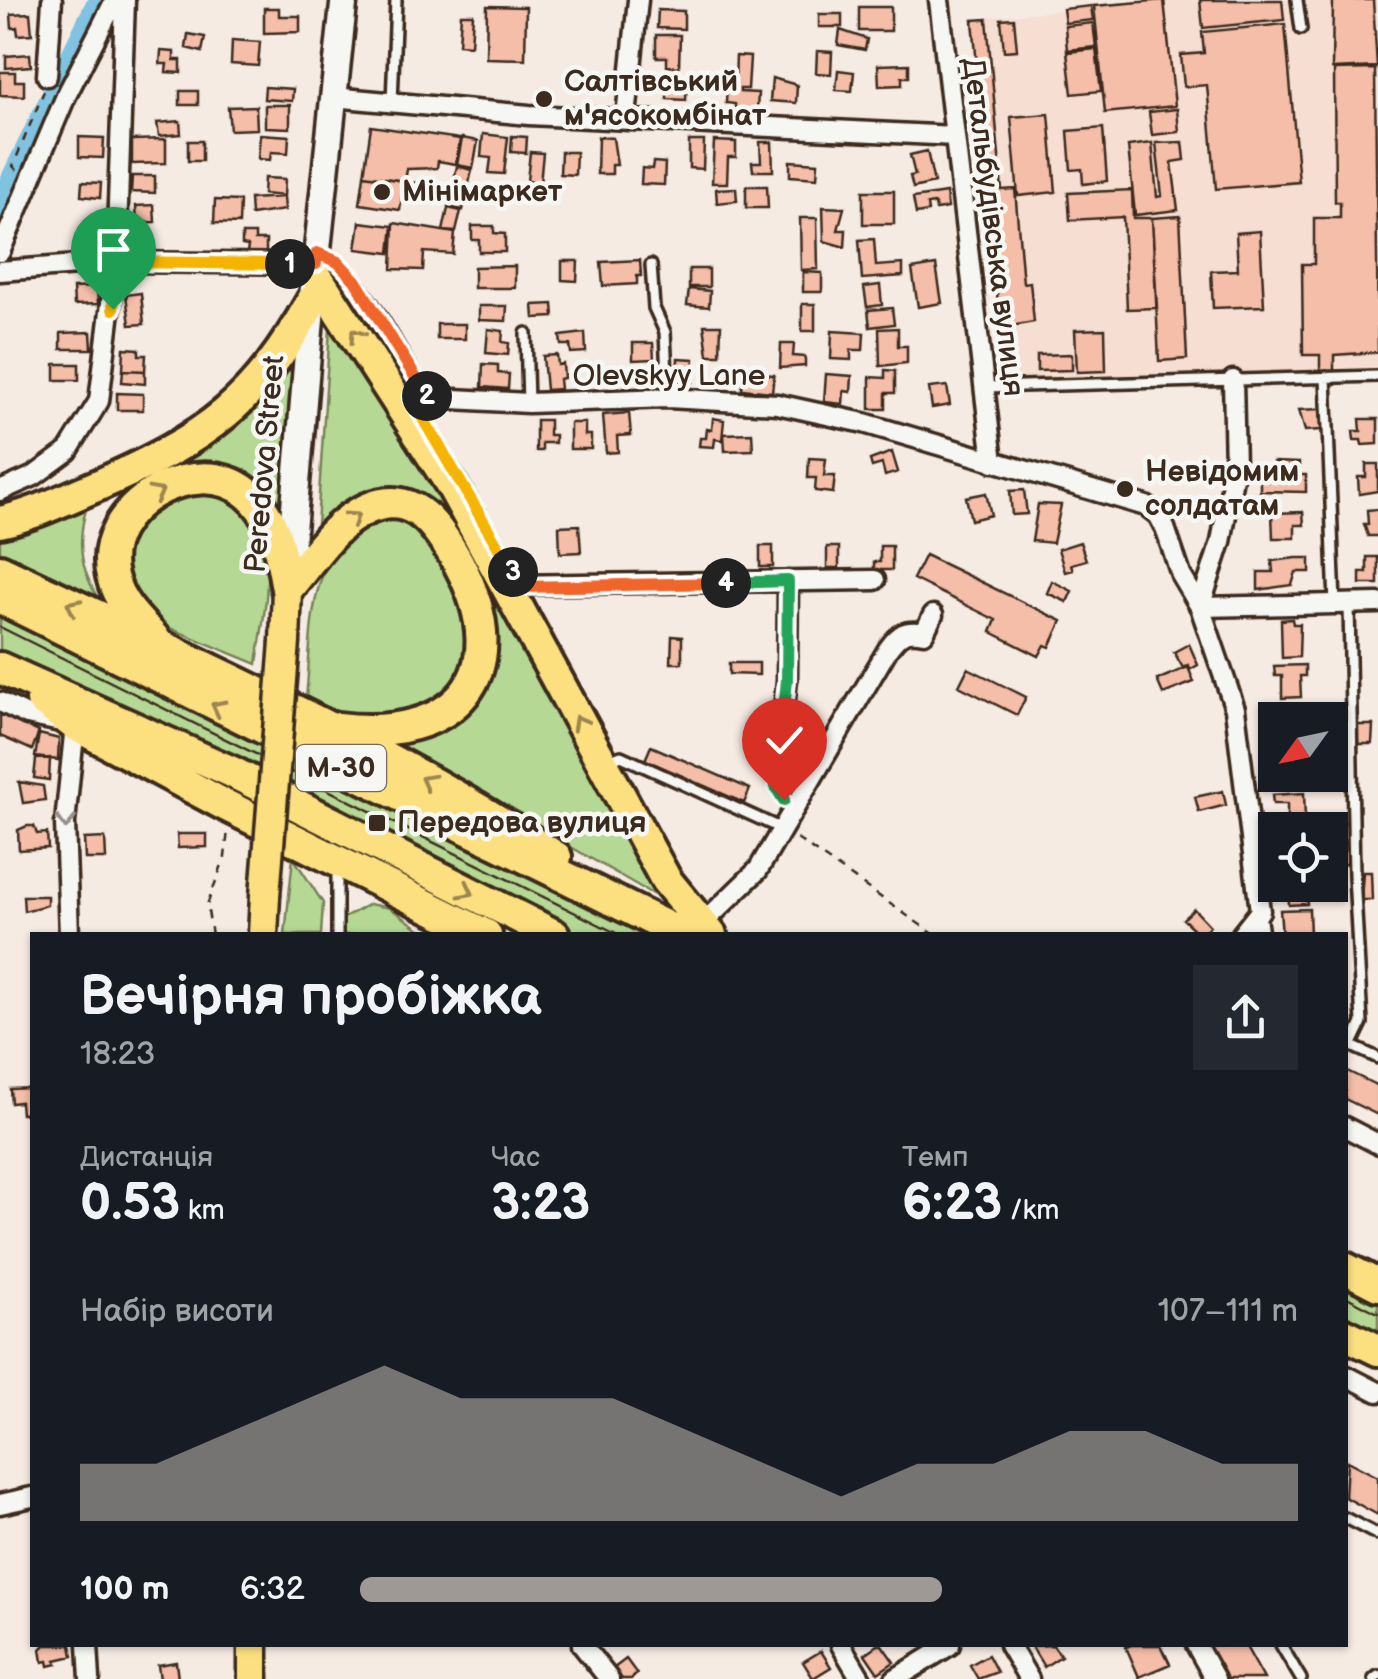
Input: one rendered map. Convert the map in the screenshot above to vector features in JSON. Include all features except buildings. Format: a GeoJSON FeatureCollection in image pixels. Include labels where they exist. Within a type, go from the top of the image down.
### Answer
{"type":"FeatureCollection","features":[{"type":"Feature","properties":{"kind":"highway"},"geometry":{"type":"LineString","coordinates":[[0,522],[102,484],[200,435],[227,414],[268,373],[315,273],[412,398],[515,586],[688,930]]}},
{"type":"Feature","properties":{"kind":"highway"},"geometry":{"type":"LineString","coordinates":[[171,654],[122,601],[111,574],[110,553],[120,523],[143,500],[161,490],[210,478],[249,494],[276,537],[287,590]]}},
{"type":"Feature","properties":{"kind":"highway"},"geometry":{"type":"LineString","coordinates":[[287,590],[327,540],[351,518],[380,504],[407,505],[420,511],[441,532],[469,584],[482,621],[484,650],[480,664],[463,694],[450,706],[421,723],[382,732],[323,726]]}},
{"type":"Feature","properties":{"kind":"highway"},"geometry":{"type":"LineString","coordinates":[[0,570],[323,726],[512,828],[688,930]]}},
{"type":"Feature","properties":{"kind":"highway","name":"М-30"},"geometry":{"type":"LineString","coordinates":[[0,598],[567,881],[688,930]]}},
{"type":"Feature","properties":{"kind":"highway"},"geometry":{"type":"LineString","coordinates":[[0,668],[75,725],[480,932]]}},
{"type":"Feature","properties":{"kind":"highway","name":"М-30"},"geometry":{"type":"LineString","coordinates":[[0,668],[232,772],[548,932]]}},
{"type":"Feature","properties":{"kind":"highway"},"geometry":{"type":"LineString","coordinates":[[399,892],[435,932]]}},
{"type":"Feature","properties":{"kind":"highway"},"geometry":{"type":"LineString","coordinates":[[1348,1270],[1378,1285]]}},
{"type":"Feature","properties":{"kind":"highway"},"geometry":{"type":"LineString","coordinates":[[1348,1335],[1378,1350]]}},
{"type":"Feature","properties":{"kind":"main road","name":"Peredova Street"},"geometry":{"type":"LineString","coordinates":[[262,932],[287,590],[344,0]]}},
{"type":"Feature","properties":{"kind":"main road"},"geometry":{"type":"LineString","coordinates":[[253,1647],[253,1679]]}},
{"type":"Feature","properties":{"kind":"street"},"geometry":{"type":"LineString","coordinates":[[46,76],[52,0]]}},
{"type":"Feature","properties":{"kind":"street"},"geometry":{"type":"LineString","coordinates":[[0,252],[66,96],[115,0]]}},
{"type":"Feature","properties":{"kind":"street"},"geometry":{"type":"LineString","coordinates":[[0,491],[34,476],[68,451],[99,401],[116,262],[125,0]]}},
{"type":"Feature","properties":{"kind":"street"},"geometry":{"type":"LineString","coordinates":[[626,116],[638,0]]}},
{"type":"Feature","properties":{"kind":"street","name":"Детальбудівська вулиця"},"geometry":{"type":"LineString","coordinates":[[939,0],[993,462]]}},
{"type":"Feature","properties":{"kind":"street"},"geometry":{"type":"LineString","coordinates":[[333,97],[528,114],[626,116],[955,136]]}},
{"type":"Feature","properties":{"kind":"street"},"geometry":{"type":"LineString","coordinates":[[0,271],[116,262],[315,273]]}},
{"type":"Feature","properties":{"kind":"street"},"geometry":{"type":"LineString","coordinates":[[1233,380],[1234,467],[1221,542],[1200,607],[1378,603]]}},
{"type":"Feature","properties":{"kind":"street","name":"Olevskyy Lane"},"geometry":{"type":"LineString","coordinates":[[412,398],[528,403],[668,398],[778,404],[864,423],[1146,506],[1158,515],[1165,528],[1181,575],[1200,607],[1235,708],[1260,911]]}},
{"type":"Feature","properties":{"kind":"street"},"geometry":{"type":"LineString","coordinates":[[515,586],[875,580]]}},
{"type":"Feature","properties":{"kind":"street"},"geometry":{"type":"LineString","coordinates":[[779,756],[787,680],[788,581]]}},
{"type":"Feature","properties":{"kind":"street"},"geometry":{"type":"LineString","coordinates":[[688,930],[758,870],[888,649],[900,634],[911,630],[924,633],[933,615]]}},
{"type":"Feature","properties":{"kind":"street"},"geometry":{"type":"LineString","coordinates":[[0,702],[27,715],[75,725],[65,823],[69,932]]}},
{"type":"Feature","properties":{"kind":"street"},"geometry":{"type":"LineString","coordinates":[[1243,932],[1260,911]]}},
{"type":"Feature","properties":{"kind":"street"},"geometry":{"type":"LineString","coordinates":[[1348,1129],[1378,1144]]}},
{"type":"Feature","properties":{"kind":"street"},"geometry":{"type":"LineString","coordinates":[[1348,1378],[1378,1392]]}},
{"type":"Feature","properties":{"kind":"street"},"geometry":{"type":"LineString","coordinates":[[0,1504],[30,1497]]}},
{"type":"Feature","properties":{"kind":"street"},"geometry":{"type":"LineString","coordinates":[[88,1647],[90,1679]]}},
{"type":"Feature","properties":{"kind":"street"},"geometry":{"type":"LineString","coordinates":[[584,1647],[609,1679]]}},
{"type":"Feature","properties":{"kind":"street"},"geometry":{"type":"LineString","coordinates":[[842,1647],[861,1679]]}},
{"type":"Feature","properties":{"kind":"street"},"geometry":{"type":"LineString","coordinates":[[894,1679],[947,1647]]}},
{"type":"Feature","properties":{"kind":"street"},"geometry":{"type":"LineString","coordinates":[[1011,1647],[1029,1679]]}},
{"type":"Feature","properties":{"kind":"street"},"geometry":{"type":"LineString","coordinates":[[1197,1647],[1215,1679]]}},
{"type":"Feature","properties":{"kind":"lane"},"geometry":{"type":"LineString","coordinates":[[392,102],[396,0]]}},
{"type":"Feature","properties":{"kind":"lane"},"geometry":{"type":"LineString","coordinates":[[1297,0],[1301,29]]}},
{"type":"Feature","properties":{"kind":"lane"},"geometry":{"type":"LineString","coordinates":[[652,265],[654,308],[664,332],[668,398]]}},
{"type":"Feature","properties":{"kind":"lane"},"geometry":{"type":"LineString","coordinates":[[526,332],[528,403]]}},
{"type":"Feature","properties":{"kind":"lane"},"geometry":{"type":"LineString","coordinates":[[986,388],[1378,376]]}},
{"type":"Feature","properties":{"kind":"lane"},"geometry":{"type":"LineString","coordinates":[[1326,377],[1342,604],[1362,1022],[1348,1045],[1378,1058]]}},
{"type":"Feature","properties":{"kind":"lane"},"geometry":{"type":"LineString","coordinates":[[602,764],[621,756],[782,829]]}},
{"type":"Feature","properties":{"kind":"lane"},"geometry":{"type":"LineString","coordinates":[[337,932],[338,862]]}},
{"type":"Feature","properties":{"kind":"lane"},"geometry":{"type":"LineString","coordinates":[[1260,911],[1263,932]]}},
{"type":"Feature","properties":{"kind":"lane"},"geometry":{"type":"LineString","coordinates":[[1348,1520],[1378,1536]]}},
{"type":"Feature","properties":{"kind":"lane"},"geometry":{"type":"LineString","coordinates":[[1282,1647],[1301,1679]]}},
{"type":"Feature","properties":{"kind":"path"},"geometry":{"type":"LineString","coordinates":[[13,166],[48,83],[46,76]]}},
{"type":"Feature","properties":{"kind":"path"},"geometry":{"type":"LineString","coordinates":[[779,756],[776,787],[794,808]]}},
{"type":"Feature","properties":{"kind":"path"},"geometry":{"type":"LineString","coordinates":[[211,932],[207,906],[229,835],[224,804]]}},
{"type":"Feature","properties":{"kind":"path"},"geometry":{"type":"LineString","coordinates":[[782,829],[931,932]]}},
{"type":"Feature","properties":{"kind":"shaded area"},"geometry":{"type":"Polygon","coordinates":[[[1161,0],[1376,0],[1378,371],[1005,382],[971,19],[1161,0]]]}},
{"type":"Feature","properties":{"kind":"green space"},"geometry":{"type":"Polygon","coordinates":[[[331,313],[389,399],[673,906],[393,744],[444,728],[474,703],[494,666],[494,617],[473,570],[430,503],[316,540],[331,313]]]}},
{"type":"Feature","properties":{"kind":"green space"},"geometry":{"type":"Polygon","coordinates":[[[292,363],[284,507],[245,470],[208,463],[192,465],[107,522],[116,506],[140,482],[238,424],[292,363]]]}},
{"type":"Feature","properties":{"kind":"green space"},"geometry":{"type":"Polygon","coordinates":[[[223,488],[252,516],[265,549],[267,588],[257,664],[167,627],[143,612],[116,556],[157,500],[223,488]]]}},
{"type":"Feature","properties":{"kind":"green space"},"geometry":{"type":"Polygon","coordinates":[[[87,506],[81,534],[82,559],[90,584],[105,609],[0,556],[0,538],[87,506]]]}},
{"type":"Feature","properties":{"kind":"green space"},"geometry":{"type":"Polygon","coordinates":[[[410,517],[456,580],[475,659],[427,713],[345,717],[306,698],[312,623],[323,575],[333,553],[349,535],[370,521],[410,517]]]}},
{"type":"Feature","properties":{"kind":"green space"},"geometry":{"type":"Polygon","coordinates":[[[0,614],[638,932],[567,932],[0,651],[0,614]]]}},
{"type":"Feature","properties":{"kind":"green space"},"geometry":{"type":"Polygon","coordinates":[[[293,857],[323,903],[321,932],[285,932],[293,857]]]}},
{"type":"Feature","properties":{"kind":"green space"},"geometry":{"type":"Polygon","coordinates":[[[369,904],[390,908],[424,932],[340,932],[344,918],[369,904]]]}},
{"type":"Feature","properties":{"kind":"green space"},"geometry":{"type":"Polygon","coordinates":[[[1348,1285],[1378,1300],[1378,1334],[1348,1319],[1348,1285]]]}},
{"type":"Feature","properties":{"kind":"waterway"},"geometry":{"type":"LineString","coordinates":[[0,210],[102,0]]}},
{"type":"Feature","properties":{"kind":"tram line"},"geometry":{"type":"LineString","coordinates":[[0,627],[614,932]]}},
{"type":"Feature","properties":{"kind":"tram line"},"geometry":{"type":"LineString","coordinates":[[1348,1298],[1378,1313]]}},
{"type":"Feature","properties":{"kind":"place","name":"Салтівський м'ясокомбінат"},"geometry":{"type":"Point","coordinates":[544,99]}},
{"type":"Feature","properties":{"kind":"place","name":"Мінімаркет"},"geometry":{"type":"Point","coordinates":[382,192]}},
{"type":"Feature","properties":{"kind":"place","name":"Невідомим солдатам"},"geometry":{"type":"Point","coordinates":[1125,489]}},
{"type":"Feature","properties":{"kind":"place","name":"Передова вулиця"},"geometry":{"type":"Point","coordinates":[377,823]}},
{"type":"Feature","properties":{"kind":"route"},"geometry":{"type":"LineString","coordinates":[[113,309],[116,262],[316,264],[317,253],[327,256],[355,280],[428,398],[411,398],[522,587],[788,581],[787,680],[776,787],[784,800]]}}]}
